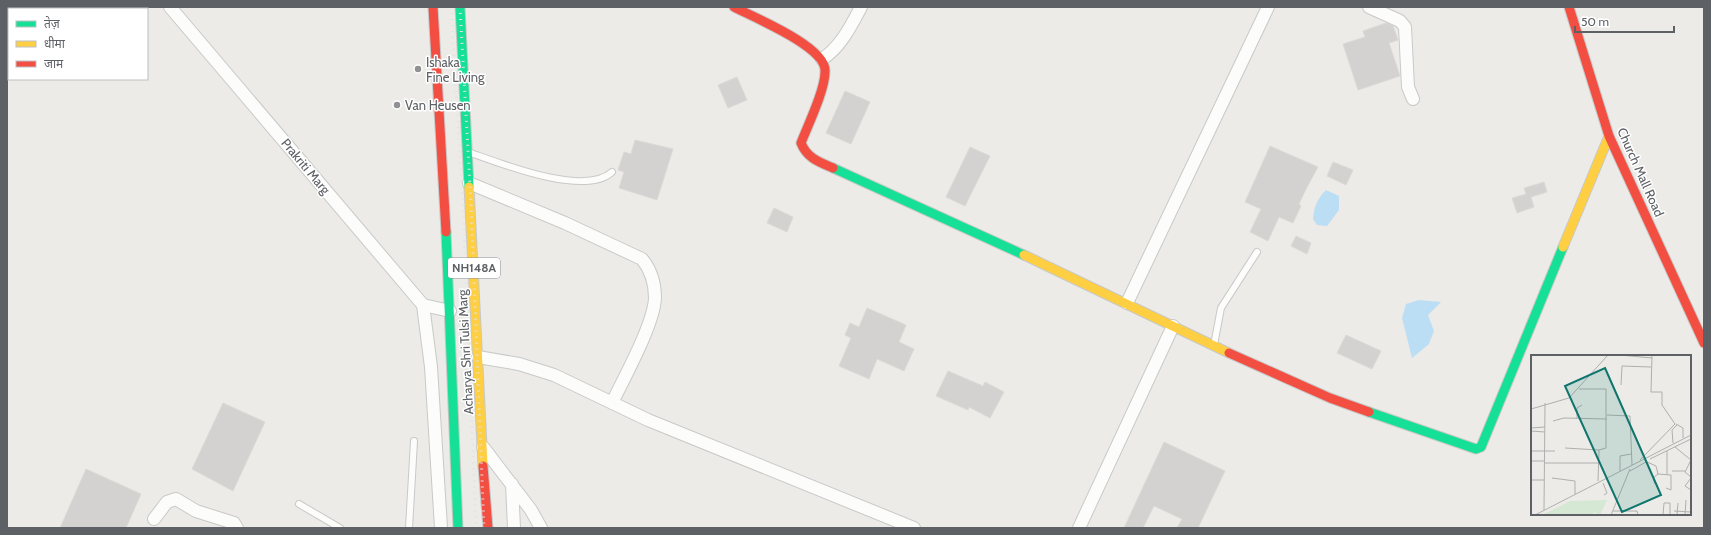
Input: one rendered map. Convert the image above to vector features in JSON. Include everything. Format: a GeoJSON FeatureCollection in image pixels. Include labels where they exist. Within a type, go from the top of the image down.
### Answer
{"type":"FeatureCollection","features":[{"type":"Feature","properties":{"kind":"main road","name":"Acharya Shri Tulsi Marg"},"geometry":{"type":"LineString","coordinates":[[433,7],[456,310],[458,525]]}},
{"type":"Feature","properties":{"kind":"main road","name":"Acharya Shri Tulsi Marg"},"geometry":{"type":"LineString","coordinates":[[460,7],[482,446],[488,528]]}},
{"type":"Feature","properties":{"kind":"main road"},"geometry":{"type":"LineString","coordinates":[[734,7],[809,46],[822,59],[826,67],[824,82],[801,143],[808,155],[815,160],[1127,303],[1214,346],[1330,398],[1458,444],[1479,448],[1485,440],[1609,136]]}},
{"type":"Feature","properties":{"kind":"main road","name":"Church Mall Road"},"geometry":{"type":"LineString","coordinates":[[1569,7],[1609,136],[1704,343]]}},
{"type":"Feature","properties":{"kind":"main road"},"geometry":{"type":"LineString","coordinates":[[456,310],[476,306]]}},
{"type":"Feature","properties":{"kind":"street","name":"Prakriti Marg"},"geometry":{"type":"LineString","coordinates":[[170,7],[424,306]]}},
{"type":"Feature","properties":{"kind":"street"},"geometry":{"type":"LineString","coordinates":[[822,59],[829,55],[840,43],[861,7]]}},
{"type":"Feature","properties":{"kind":"street"},"geometry":{"type":"LineString","coordinates":[[1127,303],[1268,7]]}},
{"type":"Feature","properties":{"kind":"street"},"geometry":{"type":"LineString","coordinates":[[1370,7],[1400,20],[1405,27],[1408,87],[1413,99]]}},
{"type":"Feature","properties":{"kind":"street"},"geometry":{"type":"LineString","coordinates":[[469,183],[565,223],[642,259],[647,265],[652,277],[655,299],[652,312],[612,403]]}},
{"type":"Feature","properties":{"kind":"street"},"geometry":{"type":"LineString","coordinates":[[441,528],[431,367],[424,306],[456,310]]}},
{"type":"Feature","properties":{"kind":"street"},"geometry":{"type":"LineString","coordinates":[[1079,528],[1174,326]]}},
{"type":"Feature","properties":{"kind":"street"},"geometry":{"type":"LineString","coordinates":[[478,357],[519,364],[541,370],[648,420],[914,528]]}},
{"type":"Feature","properties":{"kind":"street"},"geometry":{"type":"LineString","coordinates":[[482,446],[531,510],[541,528]]}},
{"type":"Feature","properties":{"kind":"street"},"geometry":{"type":"LineString","coordinates":[[512,484],[514,528]]}},
{"type":"Feature","properties":{"kind":"street"},"geometry":{"type":"LineString","coordinates":[[154,519],[167,502],[176,499],[200,513],[234,523],[237,528]]}},
{"type":"Feature","properties":{"kind":"street"},"geometry":{"type":"LineString","coordinates":[[446,528],[458,525]]}},
{"type":"Feature","properties":{"kind":"lane"},"geometry":{"type":"LineString","coordinates":[[468,152],[548,177],[571,181],[590,182],[609,175],[612,172]]}},
{"type":"Feature","properties":{"kind":"lane"},"geometry":{"type":"LineString","coordinates":[[1214,346],[1221,308],[1257,252]]}},
{"type":"Feature","properties":{"kind":"lane"},"geometry":{"type":"LineString","coordinates":[[409,528],[414,440]]}},
{"type":"Feature","properties":{"kind":"lane"},"geometry":{"type":"LineString","coordinates":[[299,504],[340,528]]}},
{"type":"Feature","properties":{"kind":"water"},"geometry":{"type":"Polygon","coordinates":[[[1326,190],[1339,196],[1339,210],[1327,226],[1317,225],[1313,219],[1316,203],[1326,190]]]}},
{"type":"Feature","properties":{"kind":"water"},"geometry":{"type":"Polygon","coordinates":[[[1419,300],[1441,302],[1428,315],[1434,331],[1429,344],[1412,358],[1402,318],[1406,304],[1419,300]]]}},
{"type":"Feature","properties":{"kind":"building"},"geometry":{"type":"Polygon","coordinates":[[[1386,23],[1393,26],[1398,40],[1389,43],[1400,76],[1358,90],[1343,44],[1365,37],[1363,31],[1386,23]]]}},
{"type":"Feature","properties":{"kind":"building"},"geometry":{"type":"Polygon","coordinates":[[[737,77],[747,100],[728,108],[718,85],[737,77]]]}},
{"type":"Feature","properties":{"kind":"building"},"geometry":{"type":"Polygon","coordinates":[[[845,91],[870,102],[851,144],[826,133],[845,91]]]}},
{"type":"Feature","properties":{"kind":"building"},"geometry":{"type":"Polygon","coordinates":[[[635,140],[673,149],[657,200],[619,188],[624,172],[618,170],[624,152],[631,154],[635,140]]]}},
{"type":"Feature","properties":{"kind":"building"},"geometry":{"type":"Polygon","coordinates":[[[1270,146],[1318,167],[1299,204],[1301,206],[1293,223],[1279,217],[1268,241],[1250,232],[1261,209],[1245,202],[1270,146]]]}},
{"type":"Feature","properties":{"kind":"building"},"geometry":{"type":"Polygon","coordinates":[[[970,147],[990,156],[965,206],[946,197],[970,147]]]}},
{"type":"Feature","properties":{"kind":"building"},"geometry":{"type":"Polygon","coordinates":[[[1333,162],[1353,170],[1346,185],[1327,176],[1333,162]]]}},
{"type":"Feature","properties":{"kind":"building"},"geometry":{"type":"Polygon","coordinates":[[[1544,182],[1547,192],[1531,197],[1534,207],[1517,213],[1512,198],[1526,194],[1524,188],[1544,182]]]}},
{"type":"Feature","properties":{"kind":"building"},"geometry":{"type":"Polygon","coordinates":[[[774,208],[793,217],[787,232],[767,223],[774,208]]]}},
{"type":"Feature","properties":{"kind":"building"},"geometry":{"type":"Polygon","coordinates":[[[1296,236],[1311,243],[1307,254],[1291,246],[1296,236]]]}},
{"type":"Feature","properties":{"kind":"building"},"geometry":{"type":"Polygon","coordinates":[[[867,308],[906,325],[899,342],[914,349],[904,371],[877,359],[869,379],[839,366],[851,338],[845,335],[850,323],[859,327],[867,308]]]}},
{"type":"Feature","properties":{"kind":"building"},"geometry":{"type":"Polygon","coordinates":[[[1346,335],[1381,351],[1372,369],[1337,353],[1346,335]]]}},
{"type":"Feature","properties":{"kind":"building"},"geometry":{"type":"Polygon","coordinates":[[[948,371],[983,386],[985,382],[1004,392],[990,418],[969,407],[968,410],[936,396],[948,371]]]}},
{"type":"Feature","properties":{"kind":"building"},"geometry":{"type":"Polygon","coordinates":[[[223,403],[265,422],[233,491],[192,469],[223,403]]]}},
{"type":"Feature","properties":{"kind":"building"},"geometry":{"type":"Polygon","coordinates":[[[1164,442],[1225,471],[1198,528],[1177,528],[1182,519],[1154,506],[1143,528],[1124,528],[1164,442]]]}},
{"type":"Feature","properties":{"kind":"building"},"geometry":{"type":"Polygon","coordinates":[[[86,469],[141,494],[126,528],[60,528],[86,469]]]}},
{"type":"Feature","properties":{"kind":"railway"},"geometry":{"type":"LineString","coordinates":[[451,7],[463,204],[476,528]]}},
{"type":"Feature","properties":{"kind":"railway"},"geometry":{"type":"LineString","coordinates":[[460,7],[471,204],[484,528]]}},
{"type":"Feature","properties":{"kind":"traffic: fast"},"geometry":{"type":"LineString","coordinates":[[460,7],[469,187]]}},
{"type":"Feature","properties":{"kind":"traffic: fast"},"geometry":{"type":"LineString","coordinates":[[833,168],[1024,255]]}},
{"type":"Feature","properties":{"kind":"traffic: fast"},"geometry":{"type":"LineString","coordinates":[[446,232],[458,528]]}},
{"type":"Feature","properties":{"kind":"traffic: fast"},"geometry":{"type":"LineString","coordinates":[[1369,412],[1476,449],[1481,447],[1563,247]]}},
{"type":"Feature","properties":{"kind":"traffic: slow"},"geometry":{"type":"LineString","coordinates":[[1563,247],[1609,136]]}},
{"type":"Feature","properties":{"kind":"traffic: slow"},"geometry":{"type":"LineString","coordinates":[[469,187],[483,466]]}},
{"type":"Feature","properties":{"kind":"traffic: slow"},"geometry":{"type":"LineString","coordinates":[[1024,255],[1229,353]]}},
{"type":"Feature","properties":{"kind":"traffic: jam"},"geometry":{"type":"LineString","coordinates":[[433,7],[446,232]]}},
{"type":"Feature","properties":{"kind":"traffic: jam"},"geometry":{"type":"LineString","coordinates":[[734,7],[772,25],[801,42],[822,61],[825,70],[823,86],[801,143],[810,156],[833,168]]}},
{"type":"Feature","properties":{"kind":"traffic: jam"},"geometry":{"type":"LineString","coordinates":[[1569,7],[1609,136],[1704,343]]}},
{"type":"Feature","properties":{"kind":"traffic: jam"},"geometry":{"type":"LineString","coordinates":[[1229,353],[1330,398],[1369,412]]}},
{"type":"Feature","properties":{"kind":"traffic: jam"},"geometry":{"type":"LineString","coordinates":[[483,466],[488,528]]}},
{"type":"Feature","properties":{"kind":"place","name":"Ishaka Fine Living"},"geometry":{"type":"Point","coordinates":[418,69]}},
{"type":"Feature","properties":{"kind":"place","name":"Van Heusen"},"geometry":{"type":"Point","coordinates":[397,105]}}]}
